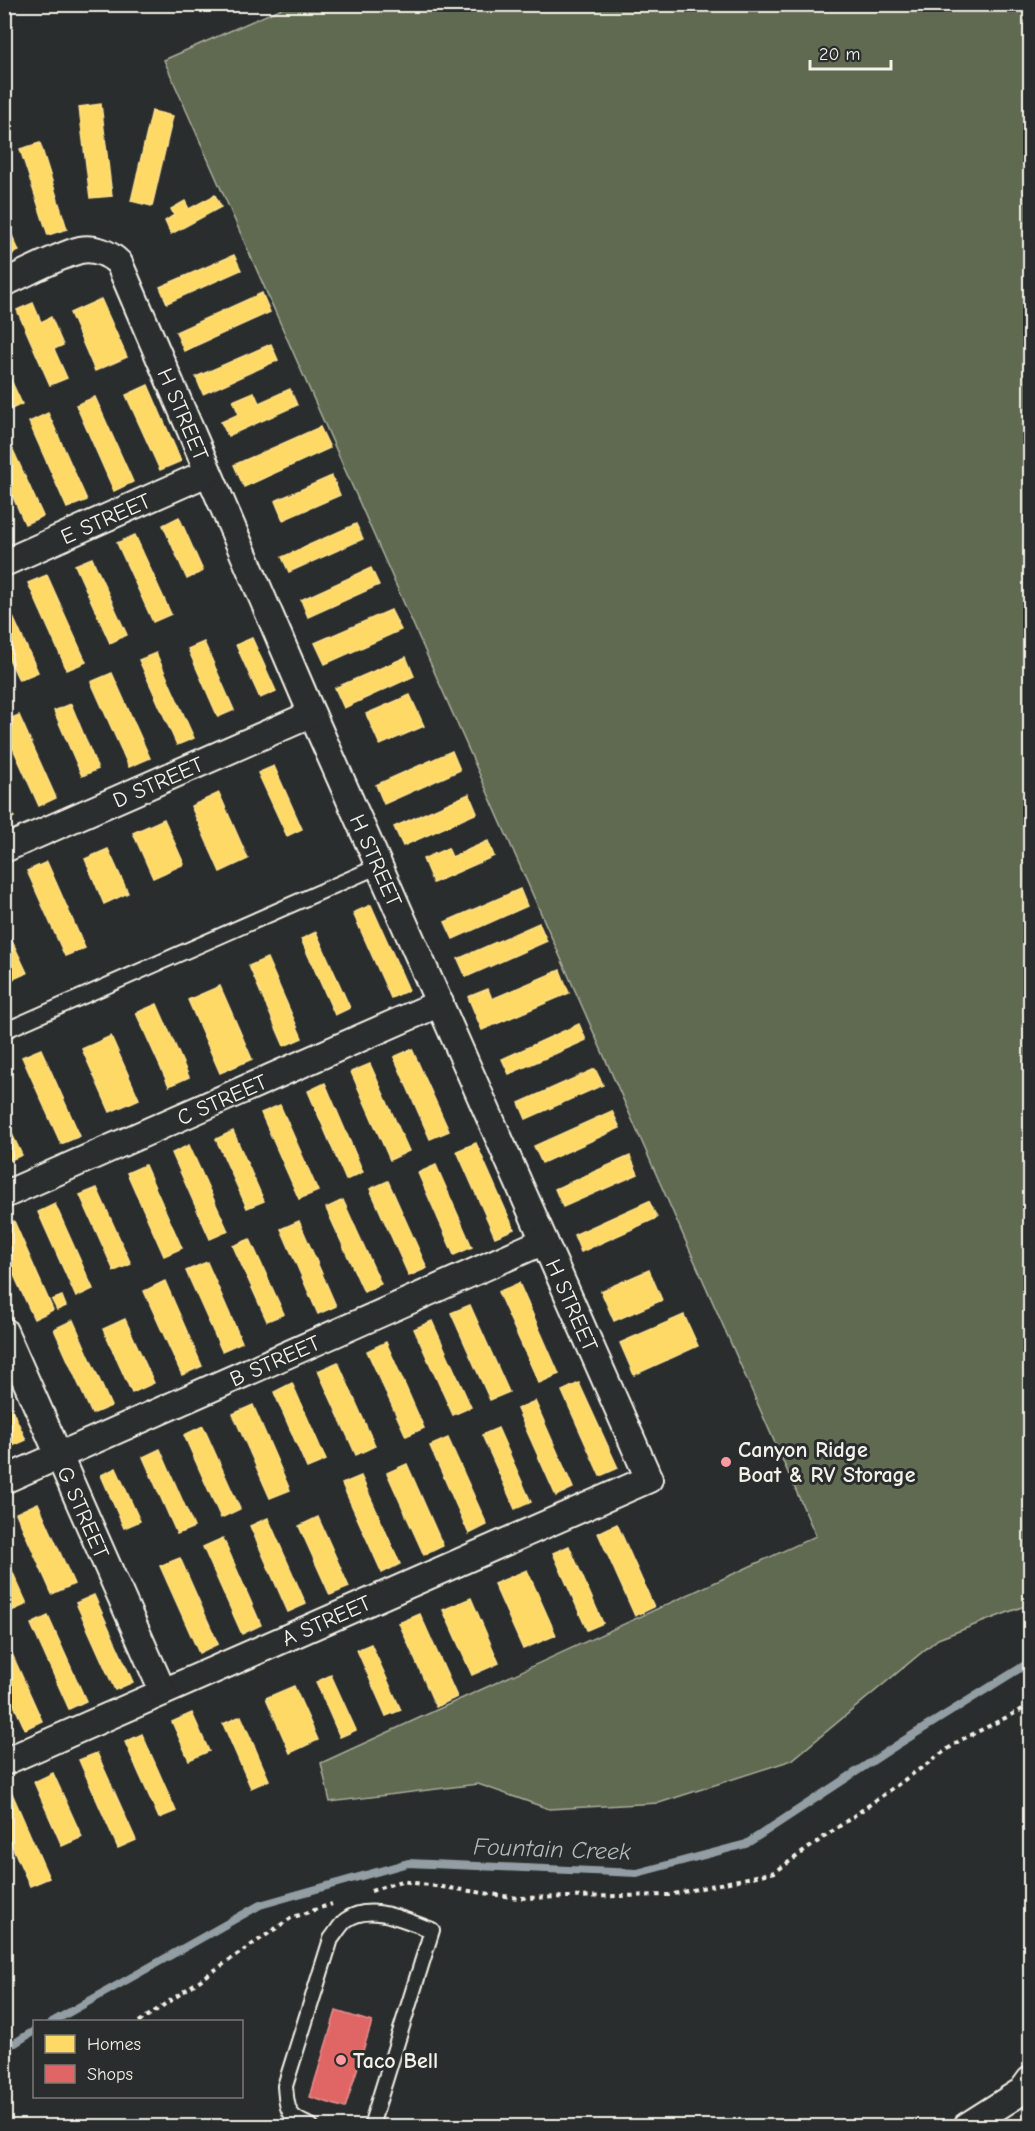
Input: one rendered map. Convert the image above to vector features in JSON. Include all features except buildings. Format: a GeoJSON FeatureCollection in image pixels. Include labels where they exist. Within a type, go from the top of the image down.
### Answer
{"type":"FeatureCollection","features":[{"type":"Feature","properties":{"kind":"street","name":"H STREET"},"geometry":{"type":"LineString","coordinates":[[4,283],[101,242],[119,263],[312,714],[649,1479]]}},
{"type":"Feature","properties":{"kind":"street","name":"E STREET"},"geometry":{"type":"LineString","coordinates":[[4,563],[207,473]]}},
{"type":"Feature","properties":{"kind":"street","name":"D STREET"},"geometry":{"type":"LineString","coordinates":[[4,849],[312,714]]}},
{"type":"Feature","properties":{"kind":"street","name":"C STREET"},"geometry":{"type":"LineString","coordinates":[[4,1195],[440,1003]]}},
{"type":"Feature","properties":{"kind":"street","name":"B STREET"},"geometry":{"type":"LineString","coordinates":[[4,1480],[544,1241]]}},
{"type":"Feature","properties":{"kind":"street","name":"G STREET"},"geometry":{"type":"LineString","coordinates":[[4,1331],[163,1692]]}},
{"type":"Feature","properties":{"kind":"street","name":"A STREET"},"geometry":{"type":"LineString","coordinates":[[4,1762],[649,1479]]}},
{"type":"Feature","properties":{"kind":"street"},"geometry":{"type":"LineString","coordinates":[[967,2127],[1022,2091],[1030,2080]]}},
{"type":"Feature","properties":{"kind":"lane"},"geometry":{"type":"LineString","coordinates":[[4,1031],[379,866]]}},
{"type":"Feature","properties":{"kind":"lane"},"geometry":{"type":"LineString","coordinates":[[311,2127],[294,2120],[287,2106],[285,2086],[331,1939],[346,1921],[365,1912],[387,1915],[432,1930],[371,2127]]}},
{"type":"Feature","properties":{"kind":"path"},"geometry":{"type":"LineString","coordinates":[[368,1892],[400,1881],[518,1898],[669,1895],[775,1872],[959,1741],[1023,1709],[1030,1711]]}},
{"type":"Feature","properties":{"kind":"path"},"geometry":{"type":"LineString","coordinates":[[142,2020],[291,1918],[335,1904]]}},
{"type":"Feature","properties":{"kind":"green space"},"geometry":{"type":"Polygon","coordinates":[[[289,5],[1030,5],[1030,1604],[938,1639],[792,1760],[659,1803],[549,1809],[478,1784],[330,1802],[321,1763],[816,1536],[164,60],[289,5]]]}},
{"type":"Feature","properties":{"kind":"waterway","name":"Fountain Creek"},"geometry":{"type":"LineString","coordinates":[[56,2020],[260,1905],[408,1863],[637,1873],[746,1844],[900,1743],[1030,1662]]}},
{"type":"Feature","properties":{"kind":"waterway","name":"Fountain Creek"},"geometry":{"type":"LineString","coordinates":[[4,2045],[15,2043],[33,2032]]}},
{"type":"Feature","properties":{"kind":"place","name":"Canyon Ridge Boat & RV Storage"},"geometry":{"type":"Point","coordinates":[726,1462]}},
{"type":"Feature","properties":{"kind":"place","name":"Taco Bell"},"geometry":{"type":"Point","coordinates":[341,2060]}}]}
